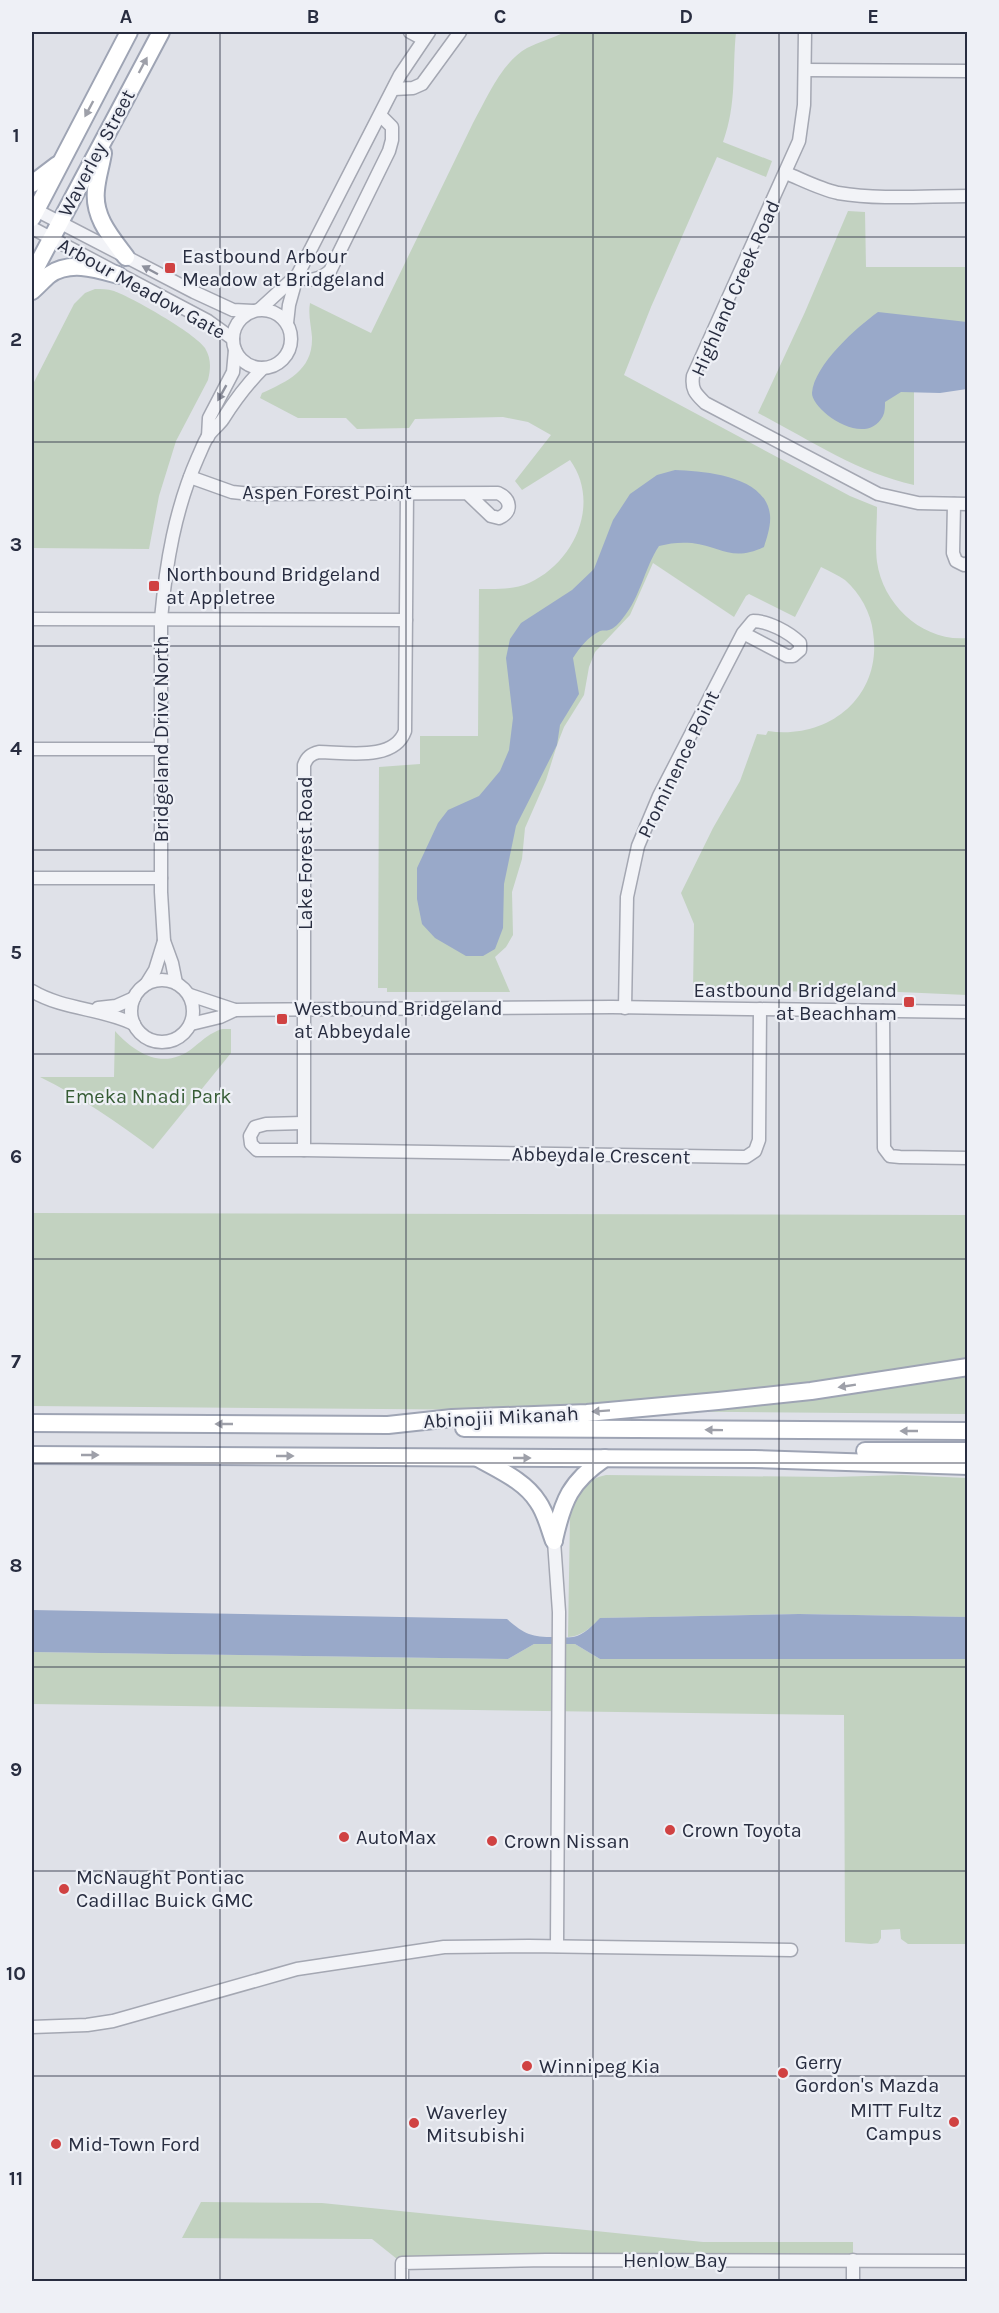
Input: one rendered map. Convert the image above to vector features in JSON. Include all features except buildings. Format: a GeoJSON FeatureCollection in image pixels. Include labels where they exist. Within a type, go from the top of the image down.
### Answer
{"type":"FeatureCollection","features":[{"type":"Feature","properties":{"kind":"main road","name":"Waverley Street"},"geometry":{"type":"LineString","coordinates":[[33,212],[129,32]]}},
{"type":"Feature","properties":{"kind":"main road","name":"Waverley Street"},"geometry":{"type":"LineString","coordinates":[[32,275],[161,32]]}},
{"type":"Feature","properties":{"kind":"main road"},"geometry":{"type":"LineString","coordinates":[[106,135],[95,200],[102,223],[126,257]]}},
{"type":"Feature","properties":{"kind":"main road"},"geometry":{"type":"LineString","coordinates":[[32,184],[62,160]]}},
{"type":"Feature","properties":{"kind":"main road"},"geometry":{"type":"LineString","coordinates":[[32,291],[50,275],[68,267],[88,268],[118,275]]}},
{"type":"Feature","properties":{"kind":"main road","name":"Abinojii Mikanah"},"geometry":{"type":"LineString","coordinates":[[32,1423],[388,1425],[452,1418],[587,1413],[699,1403],[811,1391],[968,1367]]}},
{"type":"Feature","properties":{"kind":"main road"},"geometry":{"type":"LineString","coordinates":[[388,1425],[482,1428],[968,1431]]}},
{"type":"Feature","properties":{"kind":"main road"},"geometry":{"type":"LineString","coordinates":[[787,1460],[845,1451],[968,1450]]}},
{"type":"Feature","properties":{"kind":"main road","name":"Abinojii Mikanah"},"geometry":{"type":"LineString","coordinates":[[32,1455],[787,1460],[968,1466]]}},
{"type":"Feature","properties":{"kind":"main road"},"geometry":{"type":"LineString","coordinates":[[477,1457],[515,1480],[534,1497],[543,1512],[554,1541]]}},
{"type":"Feature","properties":{"kind":"main road"},"geometry":{"type":"LineString","coordinates":[[554,1541],[560,1512],[569,1491],[589,1469],[605,1458]]}},
{"type":"Feature","properties":{"kind":"street"},"geometry":{"type":"LineString","coordinates":[[297,276],[237,324],[234,344],[245,362],[263,368],[275,365],[286,356],[291,339],[287,323],[289,305],[297,276],[394,89],[426,35],[410,32]]}},
{"type":"Feature","properties":{"kind":"street"},"geometry":{"type":"LineString","coordinates":[[394,89],[413,88],[422,84],[460,32]]}},
{"type":"Feature","properties":{"kind":"street","name":"Highland Creek Road"},"geometry":{"type":"LineString","coordinates":[[805,32],[803,124],[799,141],[693,376],[694,393],[705,404],[856,485],[878,494],[918,503],[968,504]]}},
{"type":"Feature","properties":{"kind":"street"},"geometry":{"type":"LineString","coordinates":[[805,70],[968,70]]}},
{"type":"Feature","properties":{"kind":"street"},"geometry":{"type":"LineString","coordinates":[[297,276],[306,280],[319,278],[330,271],[389,152],[392,127],[381,116]]}},
{"type":"Feature","properties":{"kind":"street"},"geometry":{"type":"LineString","coordinates":[[786,173],[838,193],[867,196],[968,196]]}},
{"type":"Feature","properties":{"kind":"street","name":"Arbour Meadow Gate"},"geometry":{"type":"LineString","coordinates":[[33,212],[227,307],[239,311],[256,310]]}},
{"type":"Feature","properties":{"kind":"street","name":"Arbour Meadow Gate"},"geometry":{"type":"LineString","coordinates":[[32,228],[208,321],[234,344]]}},
{"type":"Feature","properties":{"kind":"street"},"geometry":{"type":"LineString","coordinates":[[256,310],[273,312],[287,323]]}},
{"type":"Feature","properties":{"kind":"street","name":"Bridgeland Drive North"},"geometry":{"type":"LineString","coordinates":[[176,983],[164,941],[161,878],[161,619],[169,554],[182,497],[208,436],[209,418],[233,372],[234,344]]}},
{"type":"Feature","properties":{"kind":"street","name":"Bridgeland Drive North"},"geometry":{"type":"LineString","coordinates":[[208,436],[219,425],[246,385],[263,368]]}},
{"type":"Feature","properties":{"kind":"street","name":"Aspen Forest Point"},"geometry":{"type":"LineString","coordinates":[[190,477],[223,489],[251,494],[407,492],[468,494]]}},
{"type":"Feature","properties":{"kind":"street","name":"Lake Forest Road"},"geometry":{"type":"LineString","coordinates":[[304,1009],[304,765],[311,754],[382,751],[397,746],[403,737],[405,731],[407,492]]}},
{"type":"Feature","properties":{"kind":"street"},"geometry":{"type":"LineString","coordinates":[[954,504],[953,554],[956,561],[964,565],[968,563]]}},
{"type":"Feature","properties":{"kind":"street"},"geometry":{"type":"LineString","coordinates":[[32,619],[406,620]]}},
{"type":"Feature","properties":{"kind":"street","name":"Prominence Point"},"geometry":{"type":"LineString","coordinates":[[625,1008],[627,897],[638,846],[659,796],[743,633]]}},
{"type":"Feature","properties":{"kind":"street"},"geometry":{"type":"LineString","coordinates":[[32,749],[162,749]]}},
{"type":"Feature","properties":{"kind":"street"},"geometry":{"type":"LineString","coordinates":[[32,878],[161,878]]}},
{"type":"Feature","properties":{"kind":"street","name":"Bridgeland Drive North"},"geometry":{"type":"LineString","coordinates":[[147,984],[164,941]]}},
{"type":"Feature","properties":{"kind":"street"},"geometry":{"type":"LineString","coordinates":[[90,1009],[116,1006],[134,998],[147,984],[157,980],[176,983],[190,995],[235,1010],[625,1008],[968,1012]]}},
{"type":"Feature","properties":{"kind":"street"},"geometry":{"type":"LineString","coordinates":[[32,991],[46,1000],[63,1006],[90,1009],[134,1024],[146,1037],[163,1042],[179,1037],[191,1024],[194,1014],[190,995]]}},
{"type":"Feature","properties":{"kind":"street"},"geometry":{"type":"LineString","coordinates":[[134,998],[131,1011],[134,1024]]}},
{"type":"Feature","properties":{"kind":"street"},"geometry":{"type":"LineString","coordinates":[[303,1150],[304,1009]]}},
{"type":"Feature","properties":{"kind":"street"},"geometry":{"type":"LineString","coordinates":[[191,1024],[220,1017],[235,1010]]}},
{"type":"Feature","properties":{"kind":"street","name":"Abbeydale Crescent"},"geometry":{"type":"LineString","coordinates":[[303,1123],[266,1124],[255,1127],[249,1136],[251,1144],[257,1150],[746,1157],[755,1151],[759,1140],[760,1010]]}},
{"type":"Feature","properties":{"kind":"street"},"geometry":{"type":"LineString","coordinates":[[883,1011],[884,1148],[890,1156],[968,1158]]}},
{"type":"Feature","properties":{"kind":"street"},"geometry":{"type":"LineString","coordinates":[[554,1541],[559,1612],[557,1946]]}},
{"type":"Feature","properties":{"kind":"street"},"geometry":{"type":"LineString","coordinates":[[32,2027],[87,2025],[113,2020],[297,1969],[444,1947],[557,1946],[791,1950]]}},
{"type":"Feature","properties":{"kind":"street","name":"Henlow Bay"},"geometry":{"type":"LineString","coordinates":[[402,2282],[402,2263],[546,2260],[968,2261]]}},
{"type":"Feature","properties":{"kind":"street"},"geometry":{"type":"LineString","coordinates":[[853,2260],[853,2282]]}},
{"type":"Feature","properties":{"kind":"green space"},"geometry":{"type":"Polygon","coordinates":[[[565,32],[736,32],[732,101],[723,142],[772,161],[766,177],[717,157],[651,307],[624,375],[850,496],[877,507],[877,562],[887,593],[908,618],[921,627],[951,638],[967,638],[967,995],[899,992],[693,991],[694,924],[681,893],[713,828],[740,781],[757,734],[766,735],[768,731],[790,732],[812,728],[831,721],[847,709],[860,694],[869,676],[874,655],[873,632],[864,604],[855,591],[845,580],[821,567],[795,617],[749,594],[734,617],[653,563],[630,615],[595,652],[589,667],[584,695],[564,727],[546,780],[525,828],[522,859],[512,892],[513,935],[506,947],[495,957],[510,992],[387,992],[387,988],[378,988],[379,767],[420,764],[420,736],[478,736],[479,589],[504,589],[529,583],[559,561],[578,530],[583,512],[583,494],[579,477],[570,460],[522,490],[515,481],[551,435],[528,422],[503,417],[415,419],[409,428],[357,429],[346,418],[298,418],[260,398],[262,393],[290,379],[308,358],[312,337],[310,303],[371,333],[473,123],[502,72],[527,48],[565,32]]]}},
{"type":"Feature","properties":{"kind":"green space"},"geometry":{"type":"Polygon","coordinates":[[[848,211],[865,212],[866,267],[967,267],[967,388],[914,392],[914,485],[893,480],[853,464],[758,413],[805,312],[848,211]]]}},
{"type":"Feature","properties":{"kind":"green space"},"geometry":{"type":"Polygon","coordinates":[[[95,289],[114,291],[134,300],[199,341],[205,348],[209,359],[208,380],[176,441],[159,496],[149,549],[32,548],[32,386],[74,304],[85,293],[95,289]]]}},
{"type":"Feature","properties":{"kind":"green space","name":"Emeka Nnadi Park"},"geometry":{"type":"Polygon","coordinates":[[[222,1029],[231,1029],[231,1053],[153,1149],[98,1110],[40,1077],[114,1077],[115,1031],[142,1053],[162,1059],[183,1054],[222,1029]]]}},
{"type":"Feature","properties":{"kind":"green space"},"geometry":{"type":"Polygon","coordinates":[[[32,1213],[967,1215],[967,1414],[32,1406],[32,1213]]]}},
{"type":"Feature","properties":{"kind":"green space"},"geometry":{"type":"Polygon","coordinates":[[[606,1475],[833,1477],[902,1475],[967,1478],[967,1617],[799,1614],[601,1618],[582,1633],[568,1637],[570,1516],[582,1489],[592,1480],[606,1475]]]}},
{"type":"Feature","properties":{"kind":"green space"},"geometry":{"type":"Polygon","coordinates":[[[534,1644],[575,1644],[600,1659],[967,1659],[967,1944],[908,1944],[901,1939],[900,1929],[881,1930],[878,1943],[845,1942],[844,1715],[32,1704],[32,1652],[508,1659],[534,1644]]]}},
{"type":"Feature","properties":{"kind":"green space"},"geometry":{"type":"Polygon","coordinates":[[[201,2202],[322,2203],[703,2242],[853,2242],[853,2260],[402,2263],[372,2239],[182,2238],[201,2202]]]}},
{"type":"Feature","properties":{"kind":"water"},"geometry":{"type":"Polygon","coordinates":[[[878,312],[967,322],[967,389],[940,393],[901,392],[885,402],[883,416],[875,425],[864,429],[852,428],[829,416],[814,400],[812,393],[820,371],[828,359],[848,337],[878,312]]]}},
{"type":"Feature","properties":{"kind":"water"},"geometry":{"type":"Polygon","coordinates":[[[675,470],[717,474],[746,484],[758,492],[766,502],[770,515],[764,547],[735,553],[692,543],[659,546],[634,601],[623,618],[613,628],[600,631],[592,636],[578,650],[573,658],[579,694],[560,725],[557,745],[516,826],[504,884],[503,928],[495,949],[483,956],[466,956],[435,938],[422,924],[417,899],[417,868],[438,823],[448,810],[479,796],[500,771],[509,750],[513,718],[506,658],[510,639],[521,623],[572,590],[594,569],[613,520],[630,494],[657,475],[675,470]]]}},
{"type":"Feature","properties":{"kind":"water"},"geometry":{"type":"Polygon","coordinates":[[[32,1610],[507,1619],[529,1634],[566,1637],[581,1634],[600,1618],[799,1614],[968,1617],[967,1659],[600,1659],[575,1644],[534,1644],[508,1659],[32,1652],[32,1610]]]}},
{"type":"Feature","properties":{"kind":"place","name":"Eastbound Arbour Meadow at Bridgeland"},"geometry":{"type":"Point","coordinates":[170,268]}},
{"type":"Feature","properties":{"kind":"place","name":"Northbound Bridgeland at Appletree"},"geometry":{"type":"Point","coordinates":[154,586]}},
{"type":"Feature","properties":{"kind":"place","name":"Eastbound Bridgeland at Beachham"},"geometry":{"type":"Point","coordinates":[909,1002]}},
{"type":"Feature","properties":{"kind":"place","name":"Westbound Bridgeland at Abbeydale"},"geometry":{"type":"Point","coordinates":[282,1019]}},
{"type":"Feature","properties":{"kind":"place","name":"Crown Toyota"},"geometry":{"type":"Point","coordinates":[670,1830]}},
{"type":"Feature","properties":{"kind":"place","name":"AutoMax"},"geometry":{"type":"Point","coordinates":[344,1837]}},
{"type":"Feature","properties":{"kind":"place","name":"Crown Nissan"},"geometry":{"type":"Point","coordinates":[492,1841]}},
{"type":"Feature","properties":{"kind":"place","name":"McNaught Pontiac Cadillac Buick GMC"},"geometry":{"type":"Point","coordinates":[64,1889]}},
{"type":"Feature","properties":{"kind":"place","name":"Winnipeg Kia"},"geometry":{"type":"Point","coordinates":[527,2066]}},
{"type":"Feature","properties":{"kind":"place","name":"Gerry Gordon's Mazda"},"geometry":{"type":"Point","coordinates":[783,2073]}},
{"type":"Feature","properties":{"kind":"place","name":"MITT Fultz Campus"},"geometry":{"type":"Point","coordinates":[954,2122]}},
{"type":"Feature","properties":{"kind":"place","name":"Waverley Mitsubishi"},"geometry":{"type":"Point","coordinates":[414,2123]}},
{"type":"Feature","properties":{"kind":"place","name":"Mid-Town Ford"},"geometry":{"type":"Point","coordinates":[56,2144]}}]}
